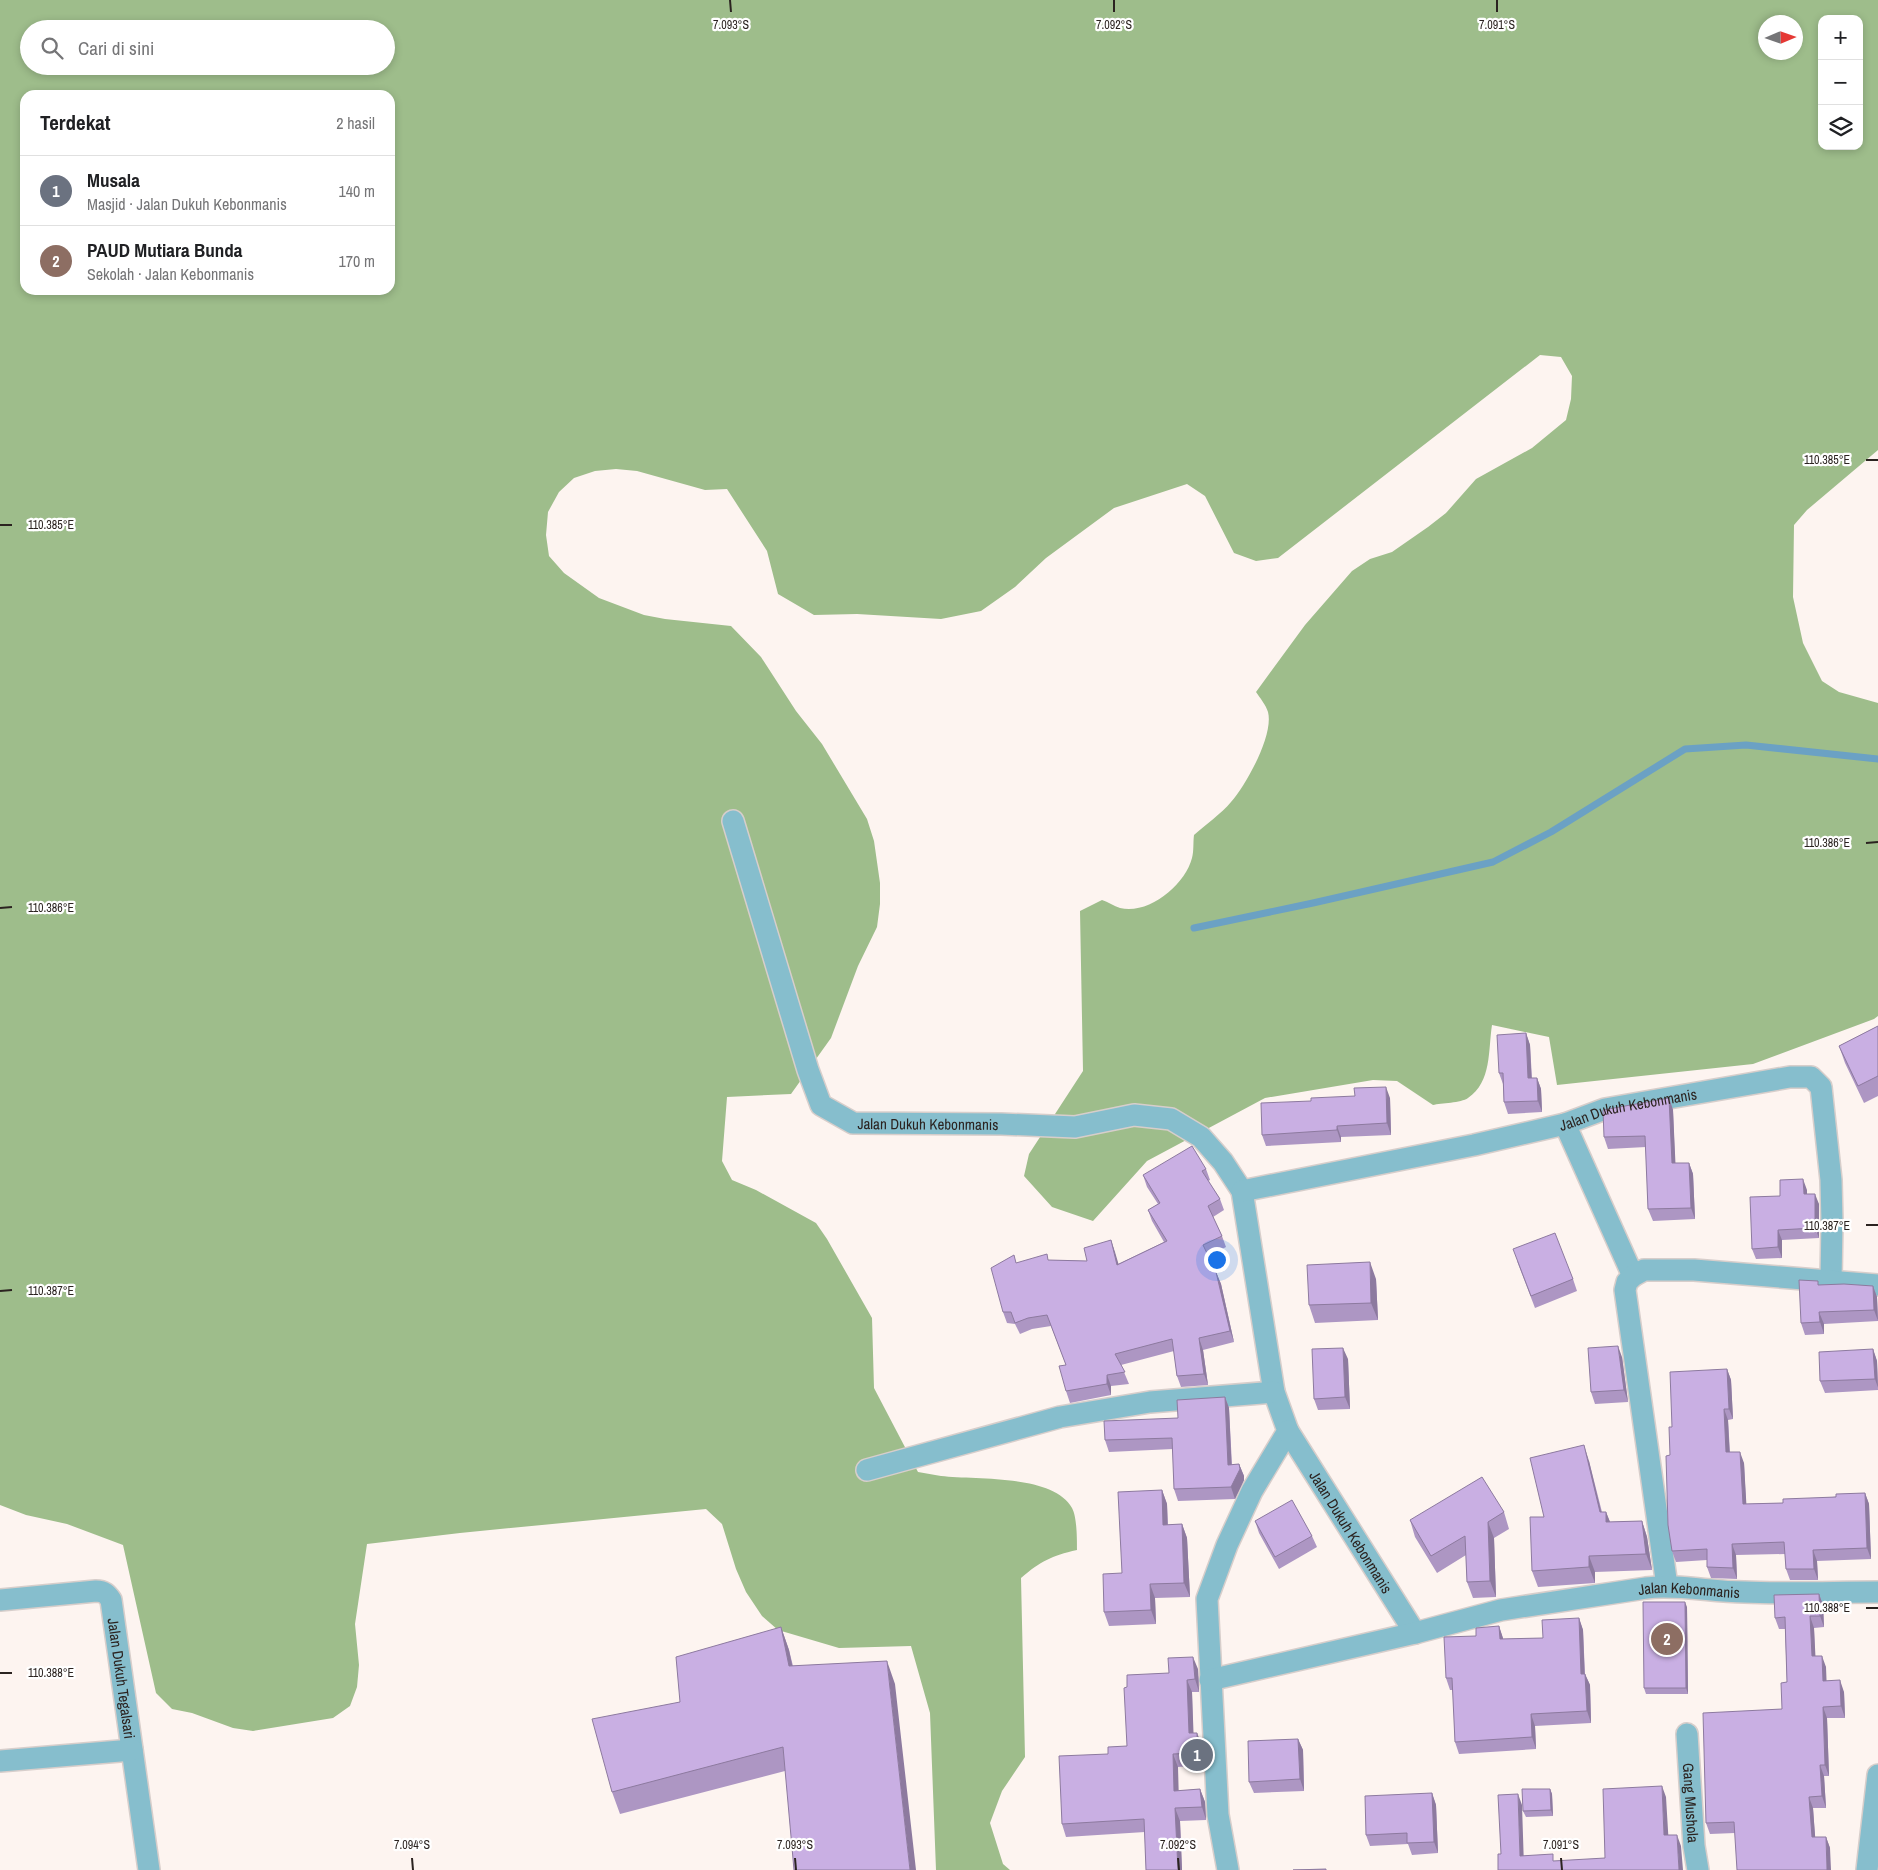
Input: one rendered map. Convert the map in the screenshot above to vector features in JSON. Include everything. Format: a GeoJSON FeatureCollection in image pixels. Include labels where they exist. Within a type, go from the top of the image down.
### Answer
{"type":"FeatureCollection","features":[{"type":"Feature","properties":{"kind":"street","name":"Jalan Dukuh Kebonmanis"},"geometry":{"type":"LineString","coordinates":[[734,821],[821,1105],[853,1123],[1001,1124],[1075,1127],[1134,1115],[1171,1119],[1201,1137],[1223,1162],[1242,1191],[1274,1392],[1288,1431],[1415,1633]]}},
{"type":"Feature","properties":{"kind":"street","name":"Jalan Dukuh Kebonmanis"},"geometry":{"type":"LineString","coordinates":[[1242,1191],[1474,1145],[1565,1124],[1605,1109],[1790,1077],[1811,1077],[1821,1087],[1831,1180],[1831,1280]]}},
{"type":"Feature","properties":{"kind":"street"},"geometry":{"type":"LineString","coordinates":[[1565,1124],[1633,1276]]}},
{"type":"Feature","properties":{"kind":"street"},"geometry":{"type":"LineString","coordinates":[[1667,1586],[1625,1290],[1627,1282],[1644,1270],[1694,1270],[1878,1285]]}},
{"type":"Feature","properties":{"kind":"street"},"geometry":{"type":"LineString","coordinates":[[867,1470],[1060,1417],[1150,1402],[1274,1392]]}},
{"type":"Feature","properties":{"kind":"street"},"geometry":{"type":"LineString","coordinates":[[1228,1870],[1218,1815],[1207,1599],[1226,1546],[1248,1500],[1288,1431]]}},
{"type":"Feature","properties":{"kind":"street","name":"Jalan Kebonmanis"},"geometry":{"type":"LineString","coordinates":[[1415,1633],[1501,1610],[1667,1586],[1744,1592],[1878,1592]]}},
{"type":"Feature","properties":{"kind":"street","name":"Jalan Dukuh Tegalsari"},"geometry":{"type":"LineString","coordinates":[[0,1600],[96,1591],[102,1591],[111,1600],[149,1870]]}},
{"type":"Feature","properties":{"kind":"street"},"geometry":{"type":"LineString","coordinates":[[1210,1680],[1415,1633]]}},
{"type":"Feature","properties":{"kind":"street","name":"Gang Mushola"},"geometry":{"type":"LineString","coordinates":[[1687,1734],[1694,1846],[1698,1870]]}},
{"type":"Feature","properties":{"kind":"street"},"geometry":{"type":"LineString","coordinates":[[0,1761],[132,1750]]}},
{"type":"Feature","properties":{"kind":"street"},"geometry":{"type":"LineString","coordinates":[[1867,1870],[1878,1775]]}},
{"type":"Feature","properties":{"kind":"green space"},"geometry":{"type":"Polygon","coordinates":[[[0,0],[1878,0],[1878,450],[1807,510],[1794,525],[1793,597],[1803,643],[1822,681],[1839,692],[1878,703],[1878,1016],[1874,1019],[1753,1064],[1557,1085],[1549,1037],[1492,1025],[1488,1065],[1485,1074],[1476,1091],[1465,1100],[1433,1105],[1397,1081],[1373,1080],[1265,1098],[1147,1161],[1093,1221],[1052,1207],[1024,1176],[1029,1154],[1083,1071],[1080,911],[1102,900],[1120,908],[1142,907],[1154,902],[1174,888],[1188,868],[1193,855],[1194,835],[1231,802],[1251,772],[1263,746],[1269,722],[1268,712],[1256,692],[1305,625],[1352,571],[1370,559],[1392,552],[1428,527],[1446,513],[1476,479],[1532,448],[1566,420],[1571,399],[1572,376],[1561,357],[1540,355],[1278,558],[1256,561],[1234,553],[1205,496],[1187,484],[1114,508],[1046,558],[1015,587],[981,611],[941,619],[857,614],[814,615],[778,594],[767,551],[727,489],[705,490],[637,471],[616,469],[595,471],[574,478],[559,492],[548,512],[546,535],[549,556],[564,573],[599,598],[644,615],[731,626],[761,657],[796,711],[822,744],[867,819],[874,841],[880,883],[877,927],[858,966],[831,1038],[791,1094],[727,1097],[722,1161],[732,1180],[756,1190],[816,1223],[827,1239],[872,1318],[874,1388],[918,1472],[941,1476],[992,1479],[1031,1484],[1048,1489],[1062,1497],[1074,1512],[1077,1550],[1047,1560],[1021,1578],[1025,1757],[1002,1791],[990,1823],[1003,1864],[1010,1870],[936,1870],[930,1713],[911,1646],[839,1648],[778,1630],[762,1616],[746,1592],[736,1569],[722,1524],[706,1509],[367,1544],[355,1624],[359,1665],[357,1687],[350,1706],[333,1718],[253,1731],[233,1728],[192,1713],[172,1709],[156,1693],[123,1545],[67,1524],[26,1515],[0,1505],[0,0]]]}},
{"type":"Feature","properties":{"kind":"building"},"geometry":{"type":"Polygon","coordinates":[[[1878,1026],[1878,1076],[1858,1086],[1839,1046],[1878,1026]]]}},
{"type":"Feature","properties":{"kind":"building"},"geometry":{"type":"Polygon","coordinates":[[[1526,1033],[1528,1078],[1537,1078],[1538,1101],[1504,1102],[1503,1073],[1499,1073],[1497,1035],[1526,1033]]]}},
{"type":"Feature","properties":{"kind":"building"},"geometry":{"type":"Polygon","coordinates":[[[1386,1087],[1387,1123],[1337,1126],[1337,1130],[1262,1135],[1261,1103],[1311,1101],[1311,1098],[1355,1096],[1354,1088],[1386,1087]]]}},
{"type":"Feature","properties":{"kind":"building"},"geometry":{"type":"Polygon","coordinates":[[[1669,1098],[1672,1163],[1689,1163],[1691,1208],[1648,1209],[1645,1136],[1604,1137],[1603,1110],[1669,1098]]]}},
{"type":"Feature","properties":{"kind":"building"},"geometry":{"type":"Polygon","coordinates":[[[1192,1146],[1206,1169],[1202,1171],[1220,1199],[1208,1206],[1222,1236],[1203,1245],[1216,1272],[1230,1331],[1199,1338],[1204,1374],[1177,1376],[1172,1339],[1115,1354],[1125,1372],[1107,1375],[1107,1384],[1066,1391],[1059,1366],[1066,1365],[1047,1315],[1028,1318],[1015,1323],[1011,1312],[1003,1312],[991,1268],[1014,1255],[1016,1263],[1047,1254],[1048,1260],[1087,1261],[1084,1248],[1111,1240],[1117,1265],[1167,1241],[1148,1210],[1160,1203],[1143,1175],[1192,1146]]]}},
{"type":"Feature","properties":{"kind":"building"},"geometry":{"type":"Polygon","coordinates":[[[1803,1179],[1804,1194],[1815,1194],[1815,1228],[1778,1230],[1778,1247],[1752,1249],[1750,1197],[1780,1196],[1780,1180],[1803,1179]]]}},
{"type":"Feature","properties":{"kind":"building"},"geometry":{"type":"Polygon","coordinates":[[[1555,1233],[1573,1279],[1531,1296],[1513,1249],[1555,1233]]]}},
{"type":"Feature","properties":{"kind":"building"},"geometry":{"type":"Polygon","coordinates":[[[1370,1262],[1371,1303],[1309,1305],[1307,1265],[1370,1262]]]}},
{"type":"Feature","properties":{"kind":"building"},"geometry":{"type":"Polygon","coordinates":[[[1799,1280],[1818,1281],[1818,1285],[1873,1286],[1874,1310],[1819,1312],[1820,1322],[1801,1323],[1799,1280]]]}},
{"type":"Feature","properties":{"kind":"building"},"geometry":{"type":"Polygon","coordinates":[[[1618,1346],[1624,1390],[1591,1392],[1588,1348],[1618,1346]]]}},
{"type":"Feature","properties":{"kind":"building"},"geometry":{"type":"Polygon","coordinates":[[[1343,1348],[1345,1397],[1314,1399],[1312,1349],[1343,1348]]]}},
{"type":"Feature","properties":{"kind":"building"},"geometry":{"type":"Polygon","coordinates":[[[1873,1349],[1875,1379],[1820,1381],[1819,1352],[1873,1349]]]}},
{"type":"Feature","properties":{"kind":"building"},"geometry":{"type":"Polygon","coordinates":[[[1727,1369],[1729,1409],[1724,1409],[1726,1452],[1740,1452],[1743,1504],[1783,1503],[1783,1499],[1836,1497],[1836,1494],[1865,1493],[1867,1548],[1813,1550],[1814,1569],[1786,1569],[1784,1542],[1732,1544],[1733,1568],[1707,1567],[1707,1549],[1672,1551],[1668,1525],[1666,1456],[1670,1455],[1669,1427],[1672,1427],[1670,1372],[1727,1369]]]}},
{"type":"Feature","properties":{"kind":"building"},"geometry":{"type":"Polygon","coordinates":[[[1225,1397],[1228,1465],[1239,1464],[1240,1469],[1231,1487],[1174,1489],[1172,1438],[1105,1440],[1104,1421],[1178,1418],[1177,1400],[1225,1397]]]}},
{"type":"Feature","properties":{"kind":"building"},"geometry":{"type":"Polygon","coordinates":[[[1584,1445],[1600,1512],[1606,1512],[1606,1522],[1642,1521],[1646,1554],[1589,1556],[1589,1567],[1532,1571],[1530,1517],[1544,1517],[1530,1458],[1584,1445]]]}},
{"type":"Feature","properties":{"kind":"building"},"geometry":{"type":"Polygon","coordinates":[[[1482,1477],[1504,1512],[1488,1522],[1490,1581],[1467,1582],[1465,1536],[1431,1556],[1410,1520],[1482,1477]]]}},
{"type":"Feature","properties":{"kind":"building"},"geometry":{"type":"Polygon","coordinates":[[[1162,1490],[1163,1525],[1182,1524],[1184,1583],[1150,1584],[1151,1610],[1104,1612],[1103,1574],[1122,1573],[1118,1492],[1162,1490]]]}},
{"type":"Feature","properties":{"kind":"building"},"geometry":{"type":"Polygon","coordinates":[[[1292,1500],[1312,1536],[1275,1557],[1255,1521],[1292,1500]]]}},
{"type":"Feature","properties":{"kind":"building"},"geometry":{"type":"Polygon","coordinates":[[[1819,1594],[1820,1616],[1810,1616],[1812,1656],[1822,1656],[1823,1681],[1840,1680],[1841,1706],[1823,1707],[1825,1765],[1820,1765],[1822,1796],[1809,1797],[1812,1837],[1826,1837],[1827,1870],[1737,1870],[1734,1822],[1706,1823],[1703,1713],[1782,1709],[1781,1683],[1787,1682],[1785,1617],[1775,1618],[1774,1595],[1819,1594]]]}},
{"type":"Feature","properties":{"kind":"building"},"geometry":{"type":"Polygon","coordinates":[[[1643,1602],[1685,1602],[1686,1688],[1644,1688],[1643,1602]]]}},
{"type":"Feature","properties":{"kind":"building"},"geometry":{"type":"Polygon","coordinates":[[[1579,1618],[1581,1674],[1585,1674],[1587,1711],[1531,1714],[1532,1737],[1455,1742],[1452,1678],[1446,1678],[1444,1637],[1476,1636],[1476,1628],[1499,1626],[1500,1639],[1543,1638],[1542,1620],[1579,1618]]]}},
{"type":"Feature","properties":{"kind":"building"},"geometry":{"type":"Polygon","coordinates":[[[781,1627],[789,1666],[887,1661],[910,1870],[794,1870],[783,1747],[612,1792],[592,1719],[680,1702],[676,1657],[781,1627]]]}},
{"type":"Feature","properties":{"kind":"building"},"geometry":{"type":"Polygon","coordinates":[[[1193,1657],[1195,1679],[1187,1680],[1189,1733],[1197,1733],[1198,1753],[1173,1754],[1174,1791],[1200,1789],[1202,1807],[1175,1808],[1178,1870],[1146,1870],[1144,1819],[1062,1824],[1059,1756],[1108,1754],[1108,1747],[1127,1746],[1124,1688],[1127,1687],[1127,1675],[1169,1673],[1168,1658],[1193,1657]]]}},
{"type":"Feature","properties":{"kind":"building"},"geometry":{"type":"Polygon","coordinates":[[[1298,1739],[1300,1779],[1249,1782],[1248,1741],[1298,1739]]]}},
{"type":"Feature","properties":{"kind":"building"},"geometry":{"type":"Polygon","coordinates":[[[1662,1786],[1664,1835],[1677,1835],[1679,1870],[1498,1870],[1498,1854],[1501,1854],[1498,1795],[1518,1794],[1520,1856],[1553,1854],[1553,1861],[1605,1858],[1603,1789],[1662,1786]]]}},
{"type":"Feature","properties":{"kind":"building"},"geometry":{"type":"Polygon","coordinates":[[[1522,1789],[1550,1789],[1551,1810],[1523,1811],[1522,1789]]]}},
{"type":"Feature","properties":{"kind":"building"},"geometry":{"type":"Polygon","coordinates":[[[1432,1793],[1434,1842],[1407,1843],[1407,1833],[1366,1835],[1365,1796],[1432,1793]]]}},
{"type":"Feature","properties":{"kind":"building"},"geometry":{"type":"Polygon","coordinates":[[[1326,1869],[1326,1870],[1293,1870],[1326,1869]]]}},
{"type":"Feature","properties":{"kind":"waterway"},"geometry":{"type":"LineString","coordinates":[[1194,928],[1493,862],[1551,832],[1685,749],[1746,745],[1878,759]]}},
{"type":"Feature","properties":{"kind":"place","name":"PAUD Mutiara Bunda"},"geometry":{"type":"Point","coordinates":[1667,1639]}},
{"type":"Feature","properties":{"kind":"place","name":"Musala"},"geometry":{"type":"Point","coordinates":[1197,1755]}}]}
